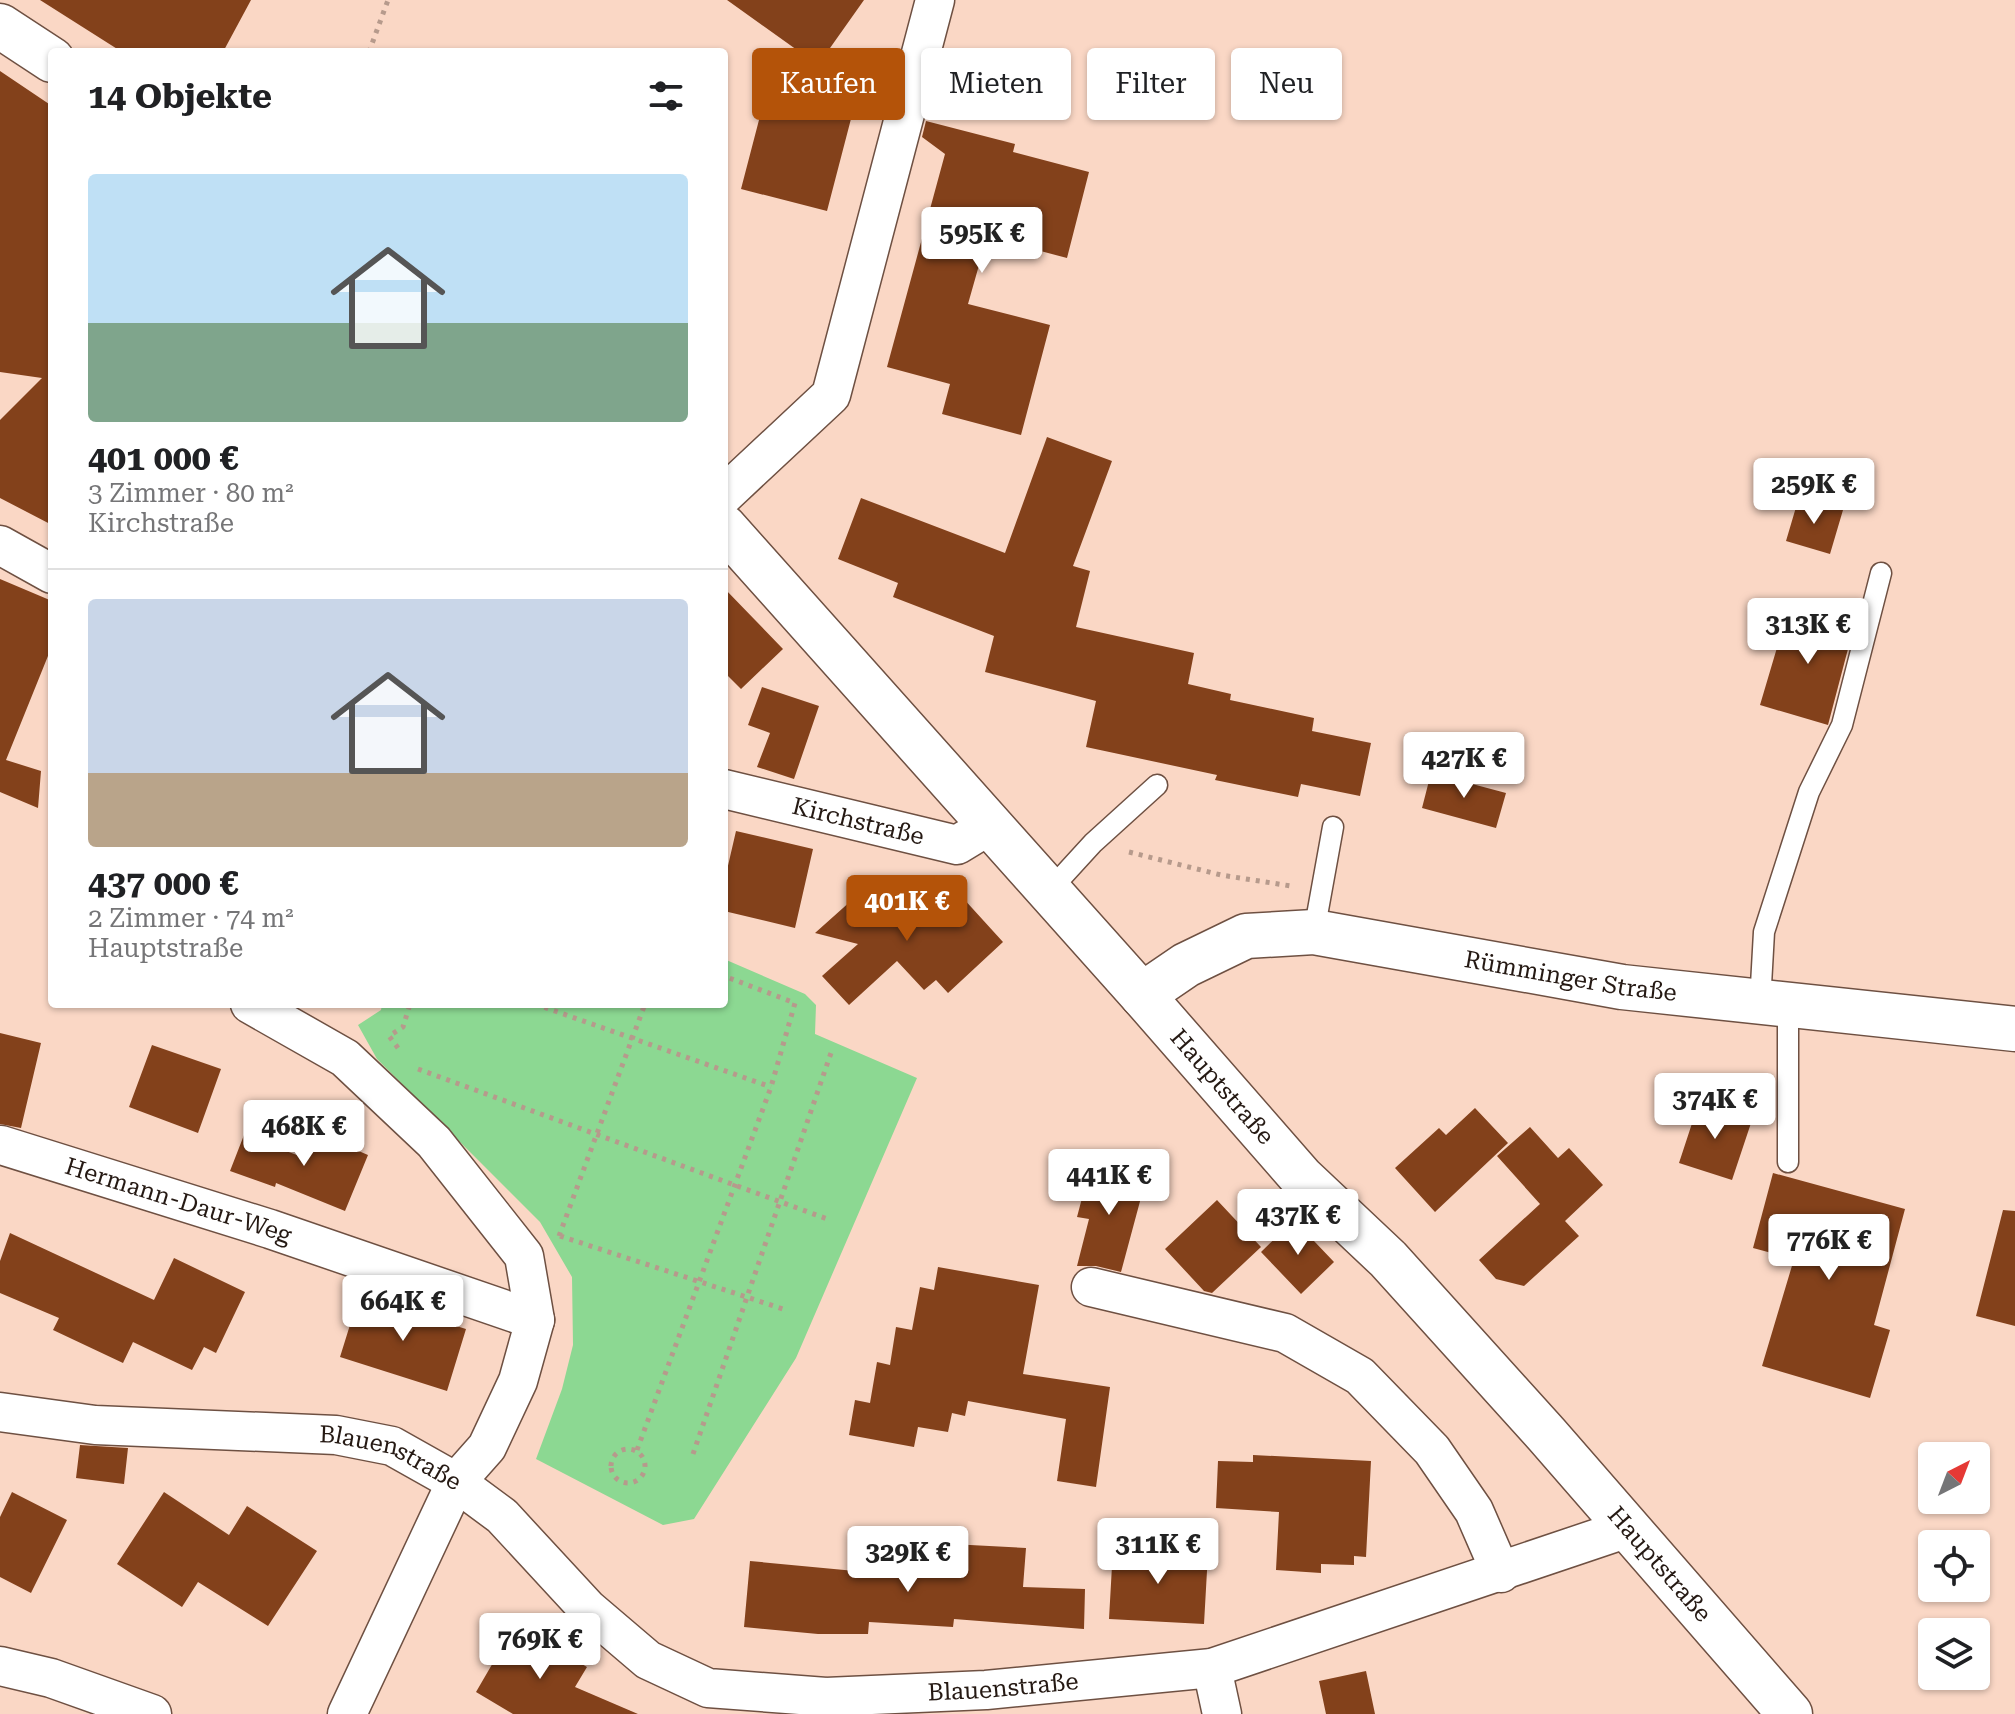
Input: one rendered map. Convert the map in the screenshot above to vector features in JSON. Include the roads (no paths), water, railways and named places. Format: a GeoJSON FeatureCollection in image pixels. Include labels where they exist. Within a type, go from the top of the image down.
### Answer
{"type":"FeatureCollection","features":[{"type":"Feature","properties":{"kind":"main road"},"geometry":{"type":"LineString","coordinates":[[0,26],[48,57]]}},
{"type":"Feature","properties":{"kind":"main road","name":"Hauptstraße"},"geometry":{"type":"LineString","coordinates":[[728,531],[1050,890],[1301,1177],[1388,1259],[1790,1714]]}},
{"type":"Feature","properties":{"kind":"main road","name":"Rümminger Straße"},"geometry":{"type":"LineString","coordinates":[[1142,995],[1186,965],[1246,936],[1314,932],[1622,987],[2015,1029]]}},
{"type":"Feature","properties":{"kind":"street"},"geometry":{"type":"LineString","coordinates":[[728,491],[831,395],[935,0]]}},
{"type":"Feature","properties":{"kind":"street"},"geometry":{"type":"LineString","coordinates":[[0,545],[48,572]]}},
{"type":"Feature","properties":{"kind":"street","name":"Kirchstraße"},"geometry":{"type":"LineString","coordinates":[[728,790],[957,845],[990,825]]}},
{"type":"Feature","properties":{"kind":"street"},"geometry":{"type":"LineString","coordinates":[[257,1008],[345,1058],[434,1142],[524,1256],[535,1320],[518,1381],[487,1447],[456,1482],[347,1714]]}},
{"type":"Feature","properties":{"kind":"street","name":"Hermann-Daur-Weg"},"geometry":{"type":"LineString","coordinates":[[1,1145],[270,1229],[535,1320]]}},
{"type":"Feature","properties":{"kind":"street"},"geometry":{"type":"LineString","coordinates":[[1091,1287],[1285,1333],[1360,1376],[1432,1450],[1474,1511],[1501,1573]]}},
{"type":"Feature","properties":{"kind":"street","name":"Blauenstraße"},"geometry":{"type":"LineString","coordinates":[[0,1412],[95,1425],[336,1435],[392,1446],[456,1482],[502,1516],[587,1608],[648,1660],[708,1688],[826,1697],[986,1690],[1212,1668],[1628,1528]]}},
{"type":"Feature","properties":{"kind":"street"},"geometry":{"type":"LineString","coordinates":[[0,1666],[51,1678],[152,1714]]}},
{"type":"Feature","properties":{"kind":"street"},"geometry":{"type":"LineString","coordinates":[[1212,1668],[1222,1714]]}},
{"type":"Feature","properties":{"kind":"lane"},"geometry":{"type":"LineString","coordinates":[[1788,1162],[1774,1004],[1764,932],[1809,792],[1842,725],[1881,573]]}},
{"type":"Feature","properties":{"kind":"lane"},"geometry":{"type":"LineString","coordinates":[[1050,890],[1093,843],[1157,785]]}},
{"type":"Feature","properties":{"kind":"lane"},"geometry":{"type":"LineString","coordinates":[[1314,932],[1333,827]]}}]}
